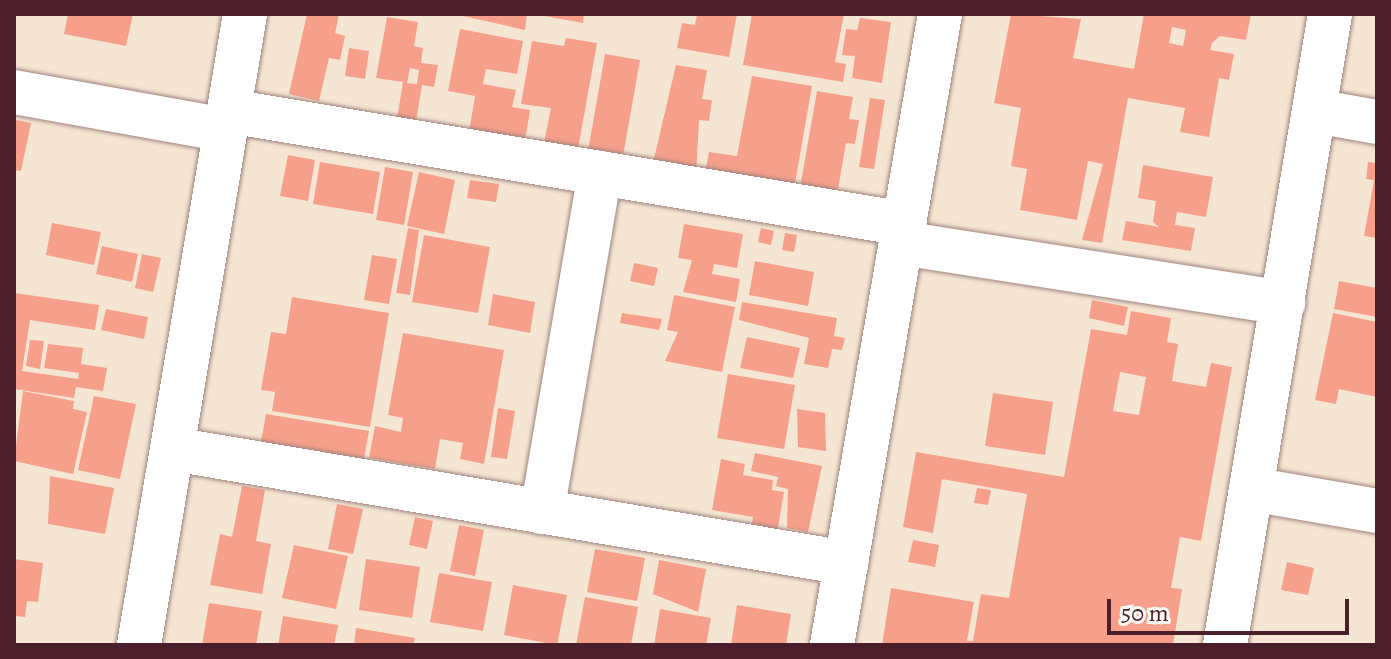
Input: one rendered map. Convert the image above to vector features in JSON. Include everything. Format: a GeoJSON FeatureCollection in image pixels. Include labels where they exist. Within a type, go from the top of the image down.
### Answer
{"type":"FeatureCollection","features":[{"type":"Feature","properties":{"kind":"street"},"geometry":{"type":"LineString","coordinates":[[139,645],[245,14]]}},
{"type":"Feature","properties":{"kind":"street"},"geometry":{"type":"LineString","coordinates":[[832,645],[940,14]]}},
{"type":"Feature","properties":{"kind":"street"},"geometry":{"type":"LineString","coordinates":[[1225,645],[1330,14]]}},
{"type":"Feature","properties":{"kind":"street"},"geometry":{"type":"LineString","coordinates":[[14,92],[600,173],[903,234],[1283,303]]}},
{"type":"Feature","properties":{"kind":"street"},"geometry":{"type":"LineString","coordinates":[[1315,111],[1377,122]]}},
{"type":"Feature","properties":{"kind":"street"},"geometry":{"type":"LineString","coordinates":[[542,512],[600,173]]}},
{"type":"Feature","properties":{"kind":"street"},"geometry":{"type":"LineString","coordinates":[[173,449],[846,563]]}},
{"type":"Feature","properties":{"kind":"street"},"geometry":{"type":"LineString","coordinates":[[1251,489],[1377,511]]}},
{"type":"Feature","properties":{"kind":"building"},"geometry":{"type":"Polygon","coordinates":[[[68,14],[133,14],[126,46],[64,34],[68,14]]]}},
{"type":"Feature","properties":{"kind":"building"},"geometry":{"type":"Polygon","coordinates":[[[307,14],[339,14],[335,33],[345,36],[340,60],[329,58],[319,101],[289,94],[307,14]]]}},
{"type":"Feature","properties":{"kind":"building"},"geometry":{"type":"Polygon","coordinates":[[[454,14],[527,14],[525,30],[454,14]]]}},
{"type":"Feature","properties":{"kind":"building"},"geometry":{"type":"Polygon","coordinates":[[[533,14],[584,14],[583,23],[533,14]]]}},
{"type":"Feature","properties":{"kind":"building"},"geometry":{"type":"Polygon","coordinates":[[[697,14],[737,14],[729,57],[677,48],[682,23],[695,25],[697,14]]]}},
{"type":"Feature","properties":{"kind":"building"},"geometry":{"type":"Polygon","coordinates":[[[752,14],[844,14],[835,62],[846,64],[843,82],[743,65],[752,14]]]}},
{"type":"Feature","properties":{"kind":"building"},"geometry":{"type":"Polygon","coordinates":[[[1011,14],[1081,19],[1073,58],[1134,69],[1144,14],[1251,14],[1246,40],[1220,36],[1212,43],[1210,50],[1234,54],[1229,80],[1219,78],[1209,137],[1180,132],[1185,108],[1128,98],[1102,243],[1082,240],[1103,164],[1088,161],[1077,220],[1020,210],[1027,169],[1011,166],[1021,108],[994,103],[1011,14]],[[1172,27],[1169,43],[1183,46],[1186,30],[1172,27]]]}},
{"type":"Feature","properties":{"kind":"building"},"geometry":{"type":"Polygon","coordinates":[[[387,17],[418,22],[414,46],[423,48],[421,63],[438,65],[434,87],[422,85],[416,122],[397,119],[403,82],[376,78],[387,17]],[[410,68],[407,83],[417,84],[419,70],[410,68]]]}},
{"type":"Feature","properties":{"kind":"building"},"geometry":{"type":"Polygon","coordinates":[[[860,18],[891,22],[882,83],[852,78],[855,56],[842,55],[846,29],[857,30],[860,18]]]}},
{"type":"Feature","properties":{"kind":"building"},"geometry":{"type":"Polygon","coordinates":[[[460,29],[523,41],[517,74],[486,69],[483,84],[516,90],[512,107],[530,110],[525,141],[469,132],[475,96],[448,91],[460,29]]]}},
{"type":"Feature","properties":{"kind":"building"},"geometry":{"type":"Polygon","coordinates":[[[566,38],[597,43],[578,149],[544,143],[551,108],[521,104],[532,41],[564,46],[566,38]]]}},
{"type":"Feature","properties":{"kind":"building"},"geometry":{"type":"Polygon","coordinates":[[[349,48],[369,51],[365,79],[345,76],[349,48]]]}},
{"type":"Feature","properties":{"kind":"building"},"geometry":{"type":"Polygon","coordinates":[[[605,54],[640,60],[623,156],[588,151],[605,54]]]}},
{"type":"Feature","properties":{"kind":"building"},"geometry":{"type":"Polygon","coordinates":[[[676,65],[707,70],[702,99],[712,100],[709,121],[699,120],[696,174],[652,167],[676,65]]]}},
{"type":"Feature","properties":{"kind":"building"},"geometry":{"type":"Polygon","coordinates":[[[752,76],[812,86],[794,189],[705,173],[709,152],[737,156],[752,76]]]}},
{"type":"Feature","properties":{"kind":"building"},"geometry":{"type":"Polygon","coordinates":[[[817,91],[853,97],[849,119],[859,120],[855,144],[846,143],[837,195],[800,188],[817,91]]]}},
{"type":"Feature","properties":{"kind":"building"},"geometry":{"type":"Polygon","coordinates":[[[870,98],[885,100],[874,169],[859,167],[870,98]]]}},
{"type":"Feature","properties":{"kind":"building"},"geometry":{"type":"Polygon","coordinates":[[[16,120],[31,123],[21,171],[14,170],[16,120]]]}},
{"type":"Feature","properties":{"kind":"building"},"geometry":{"type":"Polygon","coordinates":[[[288,155],[315,160],[308,201],[280,196],[288,155]]]}},
{"type":"Feature","properties":{"kind":"building"},"geometry":{"type":"Polygon","coordinates":[[[320,162],[380,172],[373,214],[313,204],[320,162]]]}},
{"type":"Feature","properties":{"kind":"building"},"geometry":{"type":"Polygon","coordinates":[[[1368,162],[1377,163],[1377,238],[1364,236],[1374,180],[1366,179],[1368,162]]]}},
{"type":"Feature","properties":{"kind":"building"},"geometry":{"type":"Polygon","coordinates":[[[1143,165],[1213,177],[1206,217],[1177,212],[1175,225],[1195,228],[1191,251],[1122,240],[1126,221],[1159,227],[1153,222],[1156,201],[1138,198],[1143,165]]]}},
{"type":"Feature","properties":{"kind":"building"},"geometry":{"type":"Polygon","coordinates":[[[385,167],[413,172],[404,225],[376,220],[385,167]]]}},
{"type":"Feature","properties":{"kind":"building"},"geometry":{"type":"Polygon","coordinates":[[[419,172],[455,180],[444,234],[407,226],[419,172]]]}},
{"type":"Feature","properties":{"kind":"building"},"geometry":{"type":"Polygon","coordinates":[[[470,180],[499,184],[496,202],[467,198],[470,180]]]}},
{"type":"Feature","properties":{"kind":"building"},"geometry":{"type":"Polygon","coordinates":[[[52,223],[101,232],[94,265],[46,255],[52,223]]]}},
{"type":"Feature","properties":{"kind":"building"},"geometry":{"type":"Polygon","coordinates":[[[684,224],[743,234],[737,268],[714,264],[712,274],[740,279],[736,302],[683,292],[692,260],[678,258],[684,224]]]}},
{"type":"Feature","properties":{"kind":"building"},"geometry":{"type":"Polygon","coordinates":[[[408,228],[419,230],[410,295],[396,293],[408,228]]]}},
{"type":"Feature","properties":{"kind":"building"},"geometry":{"type":"Polygon","coordinates":[[[761,228],[774,231],[771,245],[758,242],[761,228]]]}},
{"type":"Feature","properties":{"kind":"building"},"geometry":{"type":"Polygon","coordinates":[[[785,233],[797,235],[794,252],[782,250],[785,233]]]}},
{"type":"Feature","properties":{"kind":"building"},"geometry":{"type":"Polygon","coordinates":[[[424,235],[490,247],[478,313],[412,302],[424,235]]]}},
{"type":"Feature","properties":{"kind":"building"},"geometry":{"type":"Polygon","coordinates":[[[102,246],[138,254],[132,282],[96,274],[102,246]]]}},
{"type":"Feature","properties":{"kind":"building"},"geometry":{"type":"Polygon","coordinates":[[[142,254],[161,258],[153,292],[135,288],[142,254]]]}},
{"type":"Feature","properties":{"kind":"building"},"geometry":{"type":"Polygon","coordinates":[[[372,255],[397,259],[389,304],[364,300],[372,255]]]}},
{"type":"Feature","properties":{"kind":"building"},"geometry":{"type":"Polygon","coordinates":[[[755,261],[814,272],[808,306],[749,295],[755,261]]]}},
{"type":"Feature","properties":{"kind":"building"},"geometry":{"type":"Polygon","coordinates":[[[634,263],[658,268],[654,286],[630,281],[634,263]]]}},
{"type":"Feature","properties":{"kind":"building"},"geometry":{"type":"Polygon","coordinates":[[[1339,281],[1377,288],[1377,317],[1334,309],[1339,281]]]}},
{"type":"Feature","properties":{"kind":"building"},"geometry":{"type":"Polygon","coordinates":[[[14,293],[99,305],[95,330],[30,320],[22,371],[78,379],[79,373],[44,368],[48,344],[83,348],[81,364],[107,368],[103,391],[76,387],[74,398],[14,389],[14,293]]]}},
{"type":"Feature","properties":{"kind":"building"},"geometry":{"type":"Polygon","coordinates":[[[493,294],[535,302],[530,333],[488,325],[493,294]]]}},
{"type":"Feature","properties":{"kind":"building"},"geometry":{"type":"Polygon","coordinates":[[[674,295],[735,307],[722,372],[665,361],[678,332],[667,330],[674,295]]]}},
{"type":"Feature","properties":{"kind":"building"},"geometry":{"type":"Polygon","coordinates":[[[292,297],[389,313],[370,427],[272,411],[275,392],[261,390],[271,332],[286,334],[292,297]]]}},
{"type":"Feature","properties":{"kind":"building"},"geometry":{"type":"Polygon","coordinates":[[[1092,300],[1128,307],[1124,326],[1089,318],[1092,300]]]}},
{"type":"Feature","properties":{"kind":"building"},"geometry":{"type":"Polygon","coordinates":[[[742,302],[837,318],[834,336],[845,338],[842,350],[832,349],[828,368],[804,364],[809,338],[739,320],[742,302]]]}},
{"type":"Feature","properties":{"kind":"building"},"geometry":{"type":"Polygon","coordinates":[[[106,309],[148,317],[144,339],[101,330],[106,309]]]}},
{"type":"Feature","properties":{"kind":"building"},"geometry":{"type":"Polygon","coordinates":[[[1131,311],[1171,318],[1167,342],[1178,344],[1172,381],[1206,387],[1211,363],[1232,367],[1201,541],[1180,537],[1171,588],[1182,589],[1173,645],[882,645],[891,588],[974,602],[967,641],[973,641],[981,594],[1009,598],[1027,494],[942,479],[933,533],[903,527],[916,452],[1064,477],[1091,329],[1127,335],[1131,311]],[[1120,372],[1113,411],[1139,415],[1146,377],[1120,372]]]}},
{"type":"Feature","properties":{"kind":"building"},"geometry":{"type":"Polygon","coordinates":[[[622,313],[662,319],[659,330],[620,323],[622,313]]]}},
{"type":"Feature","properties":{"kind":"building"},"geometry":{"type":"Polygon","coordinates":[[[1333,313],[1377,322],[1377,397],[1339,389],[1336,404],[1315,400],[1333,313]]]}},
{"type":"Feature","properties":{"kind":"building"},"geometry":{"type":"Polygon","coordinates":[[[403,333],[504,350],[484,464],[460,459],[463,443],[440,439],[435,469],[369,458],[375,426],[401,432],[403,418],[388,415],[403,333]]]}},
{"type":"Feature","properties":{"kind":"building"},"geometry":{"type":"Polygon","coordinates":[[[747,337],[800,348],[793,378],[740,368],[747,337]]]}},
{"type":"Feature","properties":{"kind":"building"},"geometry":{"type":"Polygon","coordinates":[[[30,340],[44,341],[40,369],[26,366],[30,340]]]}},
{"type":"Feature","properties":{"kind":"building"},"geometry":{"type":"Polygon","coordinates":[[[728,374],[795,385],[784,449],[717,438],[728,374]]]}},
{"type":"Feature","properties":{"kind":"building"},"geometry":{"type":"Polygon","coordinates":[[[23,391],[74,401],[73,409],[87,412],[73,474],[14,461],[23,391]]]}},
{"type":"Feature","properties":{"kind":"building"},"geometry":{"type":"Polygon","coordinates":[[[993,393],[1053,402],[1045,455],[985,446],[993,393]]]}},
{"type":"Feature","properties":{"kind":"building"},"geometry":{"type":"Polygon","coordinates":[[[94,396],[136,404],[120,479],[78,470],[94,396]]]}},
{"type":"Feature","properties":{"kind":"building"},"geometry":{"type":"Polygon","coordinates":[[[498,408],[515,411],[507,459],[491,457],[498,408]]]}},
{"type":"Feature","properties":{"kind":"building"},"geometry":{"type":"Polygon","coordinates":[[[797,409],[825,413],[826,451],[798,447],[797,409]]]}},
{"type":"Feature","properties":{"kind":"building"},"geometry":{"type":"Polygon","coordinates":[[[266,414],[369,431],[364,459],[261,442],[266,414]]]}},
{"type":"Feature","properties":{"kind":"building"},"geometry":{"type":"Polygon","coordinates":[[[755,453],[822,466],[808,532],[787,528],[788,489],[776,486],[778,477],[751,471],[755,453]]]}},
{"type":"Feature","properties":{"kind":"building"},"geometry":{"type":"Polygon","coordinates":[[[721,459],[745,464],[743,475],[773,480],[772,490],[784,492],[777,533],[751,528],[753,517],[712,510],[721,459]]]}},
{"type":"Feature","properties":{"kind":"building"},"geometry":{"type":"Polygon","coordinates":[[[50,476],[114,488],[105,534],[48,524],[50,476]]]}},
{"type":"Feature","properties":{"kind":"building"},"geometry":{"type":"Polygon","coordinates":[[[242,486],[265,490],[256,541],[271,544],[262,594],[210,585],[220,534],[232,537],[242,486]]]}},
{"type":"Feature","properties":{"kind":"building"},"geometry":{"type":"Polygon","coordinates":[[[977,488],[991,490],[988,505],[974,503],[977,488]]]}},
{"type":"Feature","properties":{"kind":"building"},"geometry":{"type":"Polygon","coordinates":[[[337,504],[363,509],[353,554],[328,549],[337,504]]]}},
{"type":"Feature","properties":{"kind":"building"},"geometry":{"type":"Polygon","coordinates":[[[415,517],[433,521],[427,549],[409,545],[415,517]]]}},
{"type":"Feature","properties":{"kind":"building"},"geometry":{"type":"Polygon","coordinates":[[[459,525],[484,530],[475,576],[450,571],[459,525]]]}},
{"type":"Feature","properties":{"kind":"building"},"geometry":{"type":"Polygon","coordinates":[[[913,540],[939,545],[935,567],[908,562],[913,540]]]}},
{"type":"Feature","properties":{"kind":"building"},"geometry":{"type":"Polygon","coordinates":[[[294,545],[348,556],[336,609],[282,598],[294,545]]]}},
{"type":"Feature","properties":{"kind":"building"},"geometry":{"type":"Polygon","coordinates":[[[595,549],[645,558],[637,601],[587,592],[595,549]]]}},
{"type":"Feature","properties":{"kind":"building"},"geometry":{"type":"Polygon","coordinates":[[[14,559],[43,563],[38,602],[27,601],[25,617],[14,616],[14,559]]]}},
{"type":"Feature","properties":{"kind":"building"},"geometry":{"type":"Polygon","coordinates":[[[366,559],[420,567],[412,618],[359,610],[366,559]]]}},
{"type":"Feature","properties":{"kind":"building"},"geometry":{"type":"Polygon","coordinates":[[[659,560],[706,569],[698,612],[653,594],[659,560]]]}},
{"type":"Feature","properties":{"kind":"building"},"geometry":{"type":"Polygon","coordinates":[[[1287,562],[1314,568],[1308,595],[1281,590],[1287,562]]]}},
{"type":"Feature","properties":{"kind":"building"},"geometry":{"type":"Polygon","coordinates":[[[439,573],[492,582],[483,631],[430,622],[439,573]]]}},
{"type":"Feature","properties":{"kind":"building"},"geometry":{"type":"Polygon","coordinates":[[[513,585],[567,595],[557,645],[504,635],[513,585]]]}},
{"type":"Feature","properties":{"kind":"building"},"geometry":{"type":"Polygon","coordinates":[[[585,597],[638,607],[631,645],[576,645],[585,597]]]}},
{"type":"Feature","properties":{"kind":"building"},"geometry":{"type":"Polygon","coordinates":[[[209,603],[262,611],[256,645],[202,645],[209,603]]]}},
{"type":"Feature","properties":{"kind":"building"},"geometry":{"type":"Polygon","coordinates":[[[737,605],[791,614],[786,645],[731,645],[737,605]]]}},
{"type":"Feature","properties":{"kind":"building"},"geometry":{"type":"Polygon","coordinates":[[[660,609],[711,618],[706,645],[654,645],[660,609]]]}},
{"type":"Feature","properties":{"kind":"building"},"geometry":{"type":"Polygon","coordinates":[[[283,616],[338,625],[334,645],[278,645],[283,616]]]}},
{"type":"Feature","properties":{"kind":"building"},"geometry":{"type":"Polygon","coordinates":[[[356,628],[415,638],[413,645],[354,645],[356,628]]]}}]}
